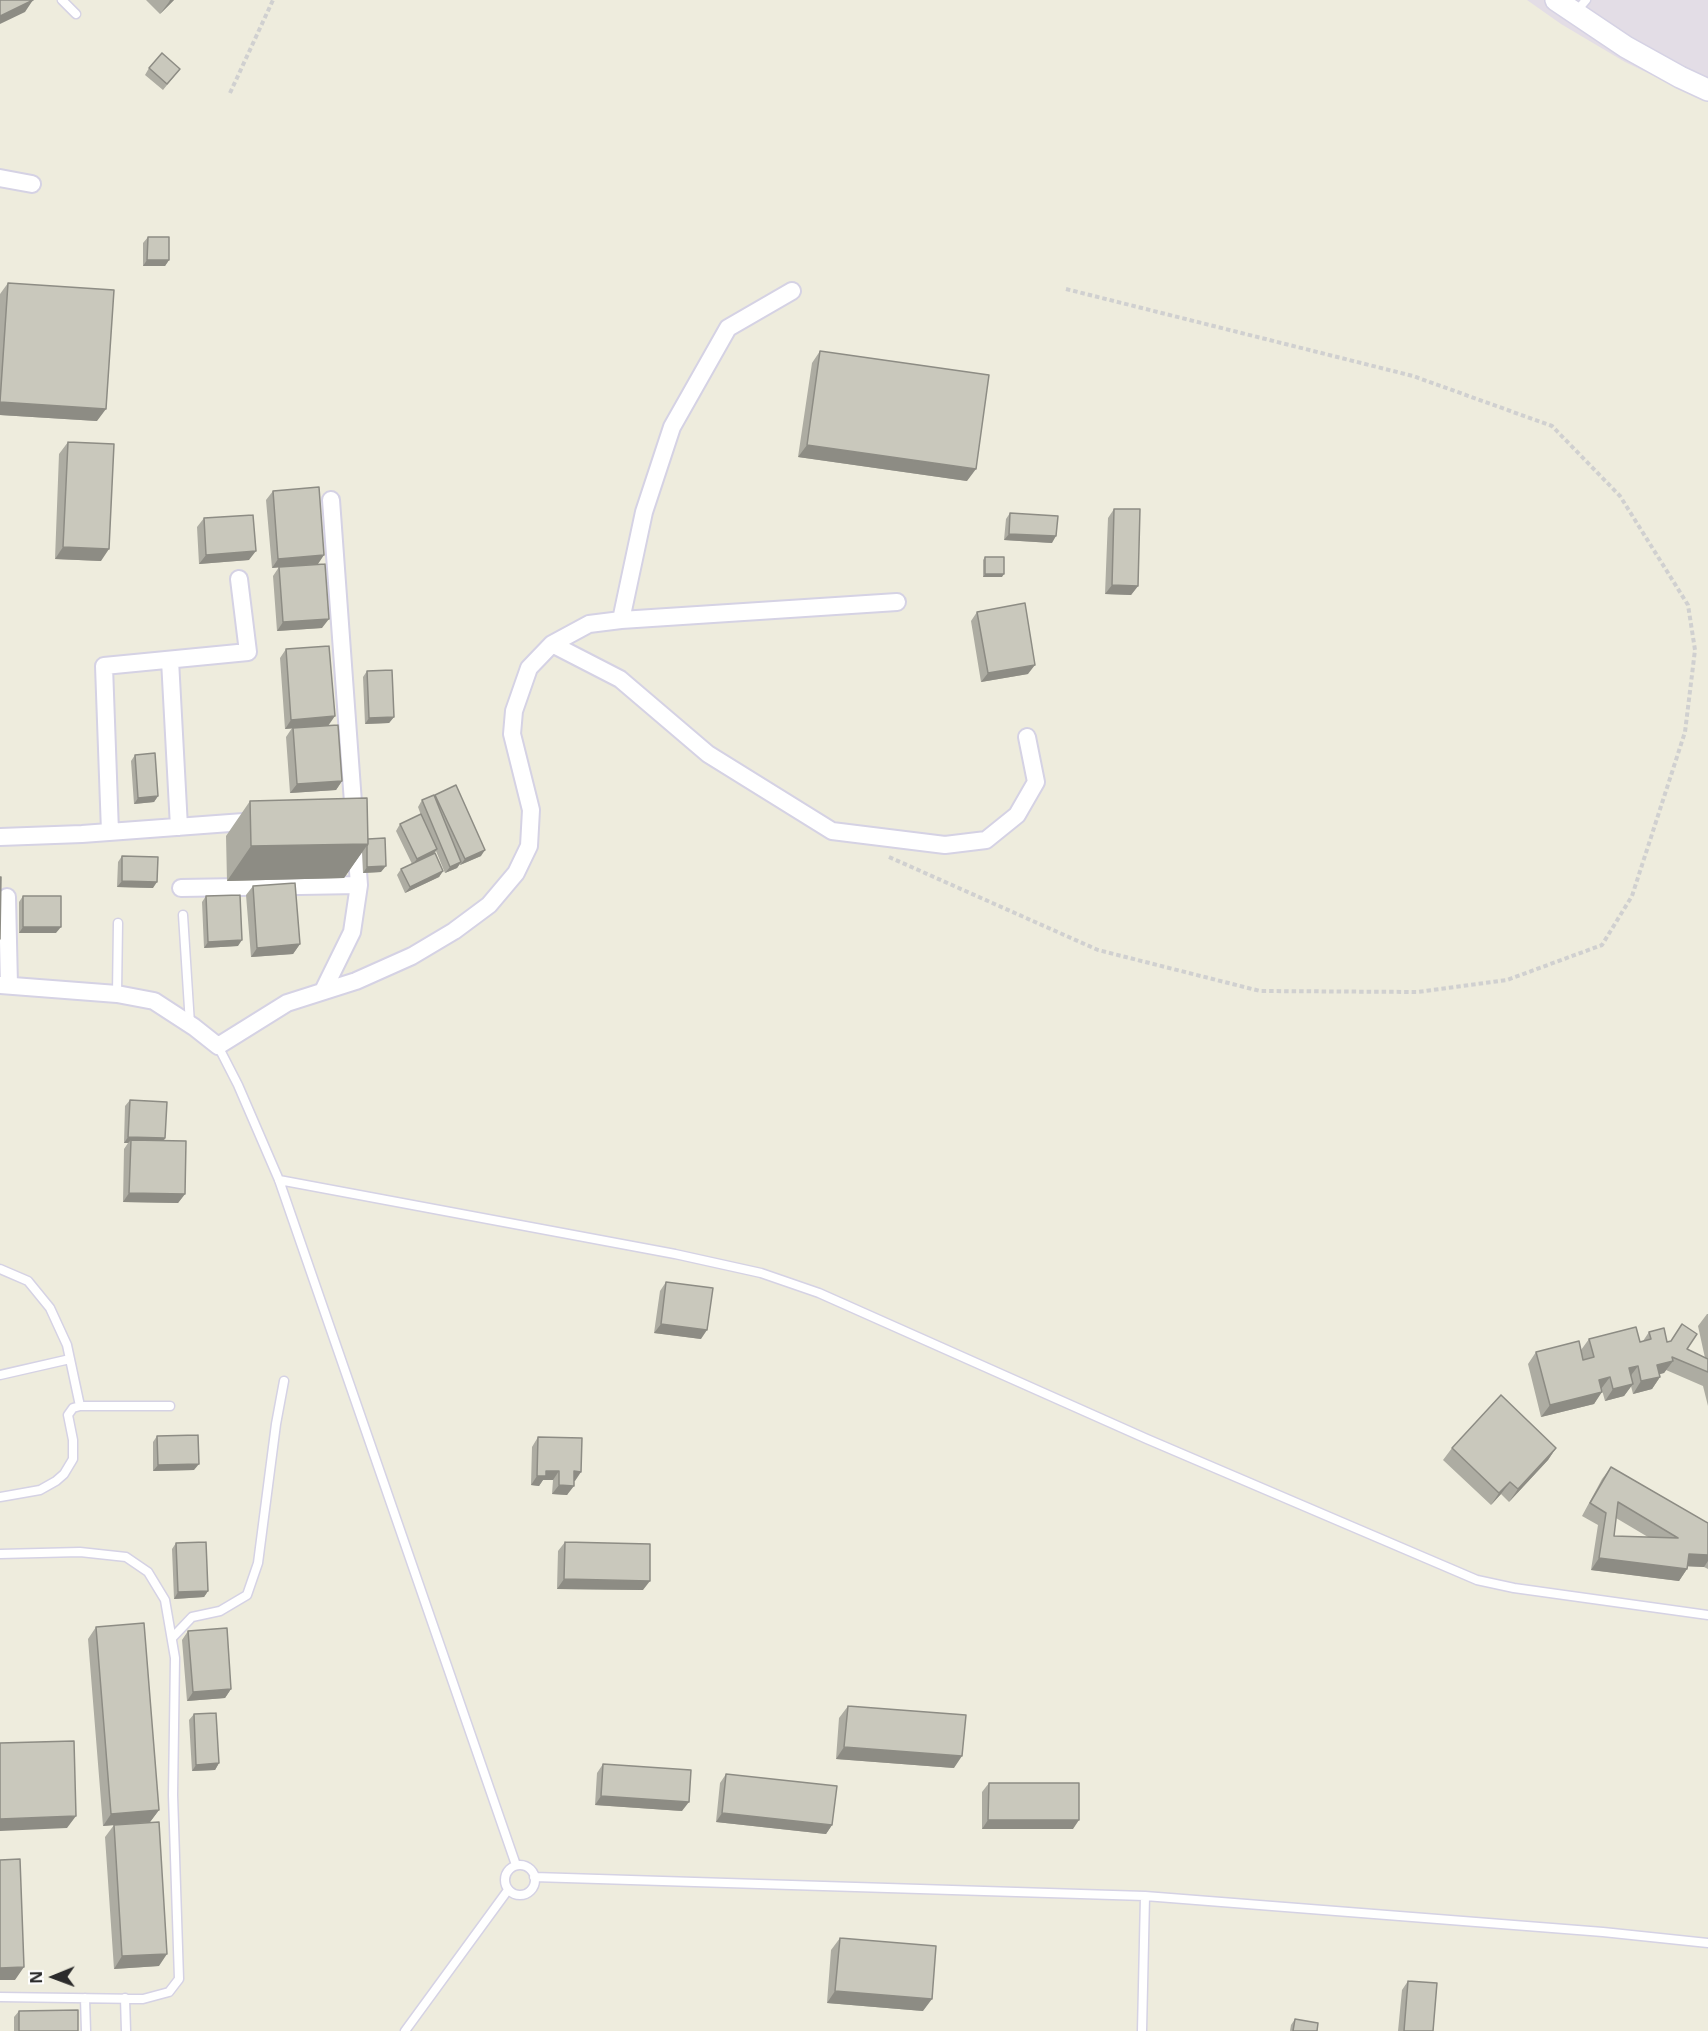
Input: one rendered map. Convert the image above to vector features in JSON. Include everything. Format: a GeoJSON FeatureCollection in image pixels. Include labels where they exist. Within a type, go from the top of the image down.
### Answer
{"type":"FeatureCollection","features":[{"type":"Feature","properties":{"kind":"street"},"geometry":{"type":"LineString","coordinates":[[1556,0],[1580,7],[1626,47],[1708,90]]}},
{"type":"Feature","properties":{"kind":"street"},"geometry":{"type":"LineString","coordinates":[[0,178],[32,184]]}},
{"type":"Feature","properties":{"kind":"street"},"geometry":{"type":"LineString","coordinates":[[621,620],[644,512],[672,427],[729,328],[792,291]]}},
{"type":"Feature","properties":{"kind":"street"},"geometry":{"type":"LineString","coordinates":[[323,991],[352,932],[359,885],[331,500]]}},
{"type":"Feature","properties":{"kind":"street"},"geometry":{"type":"LineString","coordinates":[[110,832],[104,666],[248,652],[239,579]]}},
{"type":"Feature","properties":{"kind":"street"},"geometry":{"type":"LineString","coordinates":[[7,897],[4,985],[117,994],[154,1001],[218,1047],[287,1003],[356,981],[412,956],[454,931],[489,905],[516,873],[529,846],[531,810],[512,734],[514,711],[529,668],[552,644],[589,624],[621,620],[897,602]]}},
{"type":"Feature","properties":{"kind":"street"},"geometry":{"type":"LineString","coordinates":[[552,644],[620,679],[708,754],[832,831],[945,845],[987,840],[1017,815],[1036,782],[1027,737]]}},
{"type":"Feature","properties":{"kind":"street"},"geometry":{"type":"LineString","coordinates":[[170,660],[179,827]]}},
{"type":"Feature","properties":{"kind":"street"},"geometry":{"type":"LineString","coordinates":[[335,816],[354,814]]}},
{"type":"Feature","properties":{"kind":"street"},"geometry":{"type":"LineString","coordinates":[[0,837],[110,832],[275,819]]}},
{"type":"Feature","properties":{"kind":"street"},"geometry":{"type":"LineString","coordinates":[[180,888],[359,885]]}},
{"type":"Feature","properties":{"kind":"lane"},"geometry":{"type":"LineString","coordinates":[[62,0],[76,14]]}},
{"type":"Feature","properties":{"kind":"lane"},"geometry":{"type":"LineString","coordinates":[[183,915],[190,1025]]}},
{"type":"Feature","properties":{"kind":"lane"},"geometry":{"type":"LineString","coordinates":[[117,994],[118,923]]}},
{"type":"Feature","properties":{"kind":"lane"},"geometry":{"type":"LineString","coordinates":[[218,1047],[238,1085],[279,1179],[516,1865]]}},
{"type":"Feature","properties":{"kind":"lane"},"geometry":{"type":"LineString","coordinates":[[279,1179],[675,1254],[761,1273],[819,1293],[1147,1439],[1477,1580],[1514,1588],[1708,1615]]}},
{"type":"Feature","properties":{"kind":"lane"},"geometry":{"type":"LineString","coordinates":[[0,1269],[28,1281],[50,1308],[67,1345],[80,1406]]}},
{"type":"Feature","properties":{"kind":"lane"},"geometry":{"type":"LineString","coordinates":[[0,1375],[70,1359]]}},
{"type":"Feature","properties":{"kind":"lane"},"geometry":{"type":"LineString","coordinates":[[172,1638],[192,1617],[220,1611],[247,1595],[258,1563],[276,1424],[285,1381]]}},
{"type":"Feature","properties":{"kind":"lane"},"geometry":{"type":"LineString","coordinates":[[0,1497],[40,1490],[64,1474],[73,1459],[73,1440],[68,1414],[73,1408],[80,1406],[170,1406]]}},
{"type":"Feature","properties":{"kind":"lane"},"geometry":{"type":"LineString","coordinates":[[0,1554],[80,1552],[126,1557],[148,1572],[165,1600],[174,1658],[173,1796],[180,1979],[169,1992],[142,1999],[0,1997]]}},
{"type":"Feature","properties":{"kind":"lane"},"geometry":{"type":"LineString","coordinates":[[516,1865],[524,1865],[531,1870],[534,1877],[534,1885],[523,1895],[508,1890],[505,1883],[505,1875],[516,1865]]}},
{"type":"Feature","properties":{"kind":"lane"},"geometry":{"type":"LineString","coordinates":[[534,1877],[1144,1896],[1603,1932],[1708,1943]]}},
{"type":"Feature","properties":{"kind":"lane"},"geometry":{"type":"LineString","coordinates":[[405,2031],[508,1890]]}},
{"type":"Feature","properties":{"kind":"lane"},"geometry":{"type":"LineString","coordinates":[[1142,2031],[1144,1896]]}},
{"type":"Feature","properties":{"kind":"lane"},"geometry":{"type":"LineString","coordinates":[[85,1998],[86,2031]]}},
{"type":"Feature","properties":{"kind":"lane"},"geometry":{"type":"LineString","coordinates":[[125,1998],[126,2031]]}},
{"type":"Feature","properties":{"kind":"path"},"geometry":{"type":"LineString","coordinates":[[230,93],[273,0]]}},
{"type":"Feature","properties":{"kind":"path"},"geometry":{"type":"LineString","coordinates":[[885,855],[1098,950],[1260,992],[1418,992],[1508,980],[1602,945],[1632,896],[1685,732],[1695,650],[1688,605],[1620,496],[1552,426],[1413,376],[1066,289]]}},
{"type":"Feature","properties":{"kind":"shaded area"},"geometry":{"type":"Polygon","coordinates":[[[1527,0],[1708,0],[1708,102],[1625,62],[1561,24],[1527,0]]]}},
{"type":"Feature","properties":{"kind":"building"},"geometry":{"type":"Polygon","coordinates":[[[0,0],[33,0],[0,16],[0,0]]]}},
{"type":"Feature","properties":{"kind":"building"},"geometry":{"type":"Polygon","coordinates":[[[162,53],[180,69],[167,84],[149,68],[162,53]]]}},
{"type":"Feature","properties":{"kind":"building"},"geometry":{"type":"Polygon","coordinates":[[[148,237],[169,237],[169,260],[147,260],[148,237]]]}},
{"type":"Feature","properties":{"kind":"building"},"geometry":{"type":"Polygon","coordinates":[[[8,283],[114,290],[106,409],[0,402],[8,283]]]}},
{"type":"Feature","properties":{"kind":"building"},"geometry":{"type":"Polygon","coordinates":[[[820,351],[989,375],[976,469],[807,445],[820,351]]]}},
{"type":"Feature","properties":{"kind":"building"},"geometry":{"type":"Polygon","coordinates":[[[68,442],[114,444],[109,549],[63,547],[68,442]]]}},
{"type":"Feature","properties":{"kind":"building"},"geometry":{"type":"Polygon","coordinates":[[[319,487],[324,555],[278,559],[273,491],[319,487]]]}},
{"type":"Feature","properties":{"kind":"building"},"geometry":{"type":"Polygon","coordinates":[[[1114,509],[1140,509],[1138,586],[1112,585],[1114,509]]]}},
{"type":"Feature","properties":{"kind":"building"},"geometry":{"type":"Polygon","coordinates":[[[1010,513],[1058,516],[1056,536],[1009,534],[1010,513]]]}},
{"type":"Feature","properties":{"kind":"building"},"geometry":{"type":"Polygon","coordinates":[[[253,515],[256,551],[206,555],[204,518],[253,515]]]}},
{"type":"Feature","properties":{"kind":"building"},"geometry":{"type":"Polygon","coordinates":[[[985,557],[1004,557],[1004,574],[985,574],[985,557]]]}},
{"type":"Feature","properties":{"kind":"building"},"geometry":{"type":"Polygon","coordinates":[[[325,564],[329,619],[283,622],[279,567],[325,564]]]}},
{"type":"Feature","properties":{"kind":"building"},"geometry":{"type":"Polygon","coordinates":[[[1025,603],[1035,665],[988,673],[977,612],[1025,603]]]}},
{"type":"Feature","properties":{"kind":"building"},"geometry":{"type":"Polygon","coordinates":[[[329,646],[335,716],[291,720],[286,649],[329,646]]]}},
{"type":"Feature","properties":{"kind":"building"},"geometry":{"type":"Polygon","coordinates":[[[392,670],[394,717],[369,718],[367,671],[392,670]]]}},
{"type":"Feature","properties":{"kind":"building"},"geometry":{"type":"Polygon","coordinates":[[[338,725],[342,781],[297,784],[293,728],[338,725]]]}},
{"type":"Feature","properties":{"kind":"building"},"geometry":{"type":"Polygon","coordinates":[[[155,753],[158,796],[138,798],[135,755],[155,753]]]}},
{"type":"Feature","properties":{"kind":"building"},"geometry":{"type":"Polygon","coordinates":[[[456,785],[485,850],[465,859],[435,795],[456,785]]]}},
{"type":"Feature","properties":{"kind":"building"},"geometry":{"type":"Polygon","coordinates":[[[434,795],[461,862],[450,867],[422,800],[434,795]]]}},
{"type":"Feature","properties":{"kind":"building"},"geometry":{"type":"Polygon","coordinates":[[[367,798],[368,844],[251,846],[250,801],[367,798]]]}},
{"type":"Feature","properties":{"kind":"building"},"geometry":{"type":"Polygon","coordinates":[[[421,814],[437,849],[417,859],[400,824],[421,814]]]}},
{"type":"Feature","properties":{"kind":"building"},"geometry":{"type":"Polygon","coordinates":[[[385,838],[386,866],[367,867],[368,839],[385,838]]]}},
{"type":"Feature","properties":{"kind":"building"},"geometry":{"type":"Polygon","coordinates":[[[435,853],[443,871],[410,887],[401,869],[435,853]]]}},
{"type":"Feature","properties":{"kind":"building"},"geometry":{"type":"Polygon","coordinates":[[[122,856],[158,857],[157,882],[122,881],[122,856]]]}},
{"type":"Feature","properties":{"kind":"building"},"geometry":{"type":"Polygon","coordinates":[[[0,877],[1,877],[0,939],[0,877]]]}},
{"type":"Feature","properties":{"kind":"building"},"geometry":{"type":"Polygon","coordinates":[[[295,883],[300,944],[257,948],[253,886],[295,883]]]}},
{"type":"Feature","properties":{"kind":"building"},"geometry":{"type":"Polygon","coordinates":[[[240,895],[242,940],[208,942],[206,896],[240,895]]]}},
{"type":"Feature","properties":{"kind":"building"},"geometry":{"type":"Polygon","coordinates":[[[23,896],[61,896],[61,927],[23,927],[23,896]]]}},
{"type":"Feature","properties":{"kind":"building"},"geometry":{"type":"Polygon","coordinates":[[[130,1100],[167,1102],[165,1138],[128,1137],[130,1100]]]}},
{"type":"Feature","properties":{"kind":"building"},"geometry":{"type":"Polygon","coordinates":[[[131,1140],[186,1141],[185,1194],[129,1193],[131,1140]]]}},
{"type":"Feature","properties":{"kind":"building"},"geometry":{"type":"Polygon","coordinates":[[[666,1282],[713,1288],[707,1330],[661,1324],[666,1282]]]}},
{"type":"Feature","properties":{"kind":"building"},"geometry":{"type":"Polygon","coordinates":[[[1682,1324],[1697,1334],[1687,1349],[1708,1359],[1708,1372],[1672,1357],[1673,1361],[1657,1365],[1660,1377],[1641,1381],[1638,1366],[1629,1368],[1633,1384],[1613,1389],[1610,1377],[1599,1380],[1602,1392],[1550,1405],[1536,1352],[1579,1341],[1583,1360],[1594,1357],[1589,1339],[1636,1327],[1640,1342],[1651,1339],[1649,1332],[1664,1328],[1667,1342],[1671,1341],[1682,1324]]]}},
{"type":"Feature","properties":{"kind":"building"},"geometry":{"type":"Polygon","coordinates":[[[1501,1395],[1556,1448],[1518,1489],[1510,1482],[1499,1493],[1452,1448],[1501,1395]]]}},
{"type":"Feature","properties":{"kind":"building"},"geometry":{"type":"Polygon","coordinates":[[[198,1435],[199,1464],[158,1465],[157,1436],[198,1435]]]}},
{"type":"Feature","properties":{"kind":"building"},"geometry":{"type":"Polygon","coordinates":[[[538,1437],[582,1438],[581,1472],[574,1471],[574,1486],[559,1485],[559,1471],[546,1471],[546,1476],[537,1476],[538,1437]]]}},
{"type":"Feature","properties":{"kind":"building"},"geometry":{"type":"Polygon","coordinates":[[[1611,1467],[1708,1523],[1708,1555],[1689,1554],[1687,1569],[1599,1558],[1606,1513],[1590,1503],[1611,1467]],[[1618,1502],[1614,1536],[1678,1538],[1618,1502]]]}},
{"type":"Feature","properties":{"kind":"building"},"geometry":{"type":"Polygon","coordinates":[[[206,1542],[208,1591],[178,1592],[176,1543],[206,1542]]]}},
{"type":"Feature","properties":{"kind":"building"},"geometry":{"type":"Polygon","coordinates":[[[565,1542],[650,1544],[650,1581],[564,1579],[565,1542]]]}},
{"type":"Feature","properties":{"kind":"building"},"geometry":{"type":"Polygon","coordinates":[[[144,1623],[159,1810],[111,1814],[96,1627],[144,1623]]]}},
{"type":"Feature","properties":{"kind":"building"},"geometry":{"type":"Polygon","coordinates":[[[227,1628],[231,1689],[193,1692],[188,1631],[227,1628]]]}},
{"type":"Feature","properties":{"kind":"building"},"geometry":{"type":"Polygon","coordinates":[[[848,1706],[966,1715],[962,1756],[844,1747],[848,1706]]]}},
{"type":"Feature","properties":{"kind":"building"},"geometry":{"type":"Polygon","coordinates":[[[216,1713],[219,1763],[196,1765],[194,1714],[216,1713]]]}},
{"type":"Feature","properties":{"kind":"building"},"geometry":{"type":"Polygon","coordinates":[[[74,1741],[76,1816],[0,1819],[0,1743],[74,1741]]]}},
{"type":"Feature","properties":{"kind":"building"},"geometry":{"type":"Polygon","coordinates":[[[603,1764],[691,1770],[689,1802],[601,1796],[603,1764]]]}},
{"type":"Feature","properties":{"kind":"building"},"geometry":{"type":"Polygon","coordinates":[[[726,1774],[837,1786],[832,1825],[722,1813],[726,1774]]]}},
{"type":"Feature","properties":{"kind":"building"},"geometry":{"type":"Polygon","coordinates":[[[989,1783],[1079,1783],[1079,1820],[988,1820],[989,1783]]]}},
{"type":"Feature","properties":{"kind":"building"},"geometry":{"type":"Polygon","coordinates":[[[159,1822],[167,1954],[122,1956],[114,1825],[159,1822]]]}},
{"type":"Feature","properties":{"kind":"building"},"geometry":{"type":"Polygon","coordinates":[[[20,1859],[24,1967],[0,1968],[0,1860],[20,1859]]]}},
{"type":"Feature","properties":{"kind":"building"},"geometry":{"type":"Polygon","coordinates":[[[840,1938],[936,1946],[932,1999],[835,1991],[840,1938]]]}},
{"type":"Feature","properties":{"kind":"building"},"geometry":{"type":"Polygon","coordinates":[[[1408,1981],[1437,1983],[1433,2031],[1404,2031],[1408,1981]]]}},
{"type":"Feature","properties":{"kind":"building"},"geometry":{"type":"Polygon","coordinates":[[[78,2010],[78,2031],[19,2031],[19,2011],[78,2010]]]}},
{"type":"Feature","properties":{"kind":"building"},"geometry":{"type":"Polygon","coordinates":[[[1295,2019],[1318,2023],[1317,2031],[1293,2031],[1295,2019]]]}}]}
